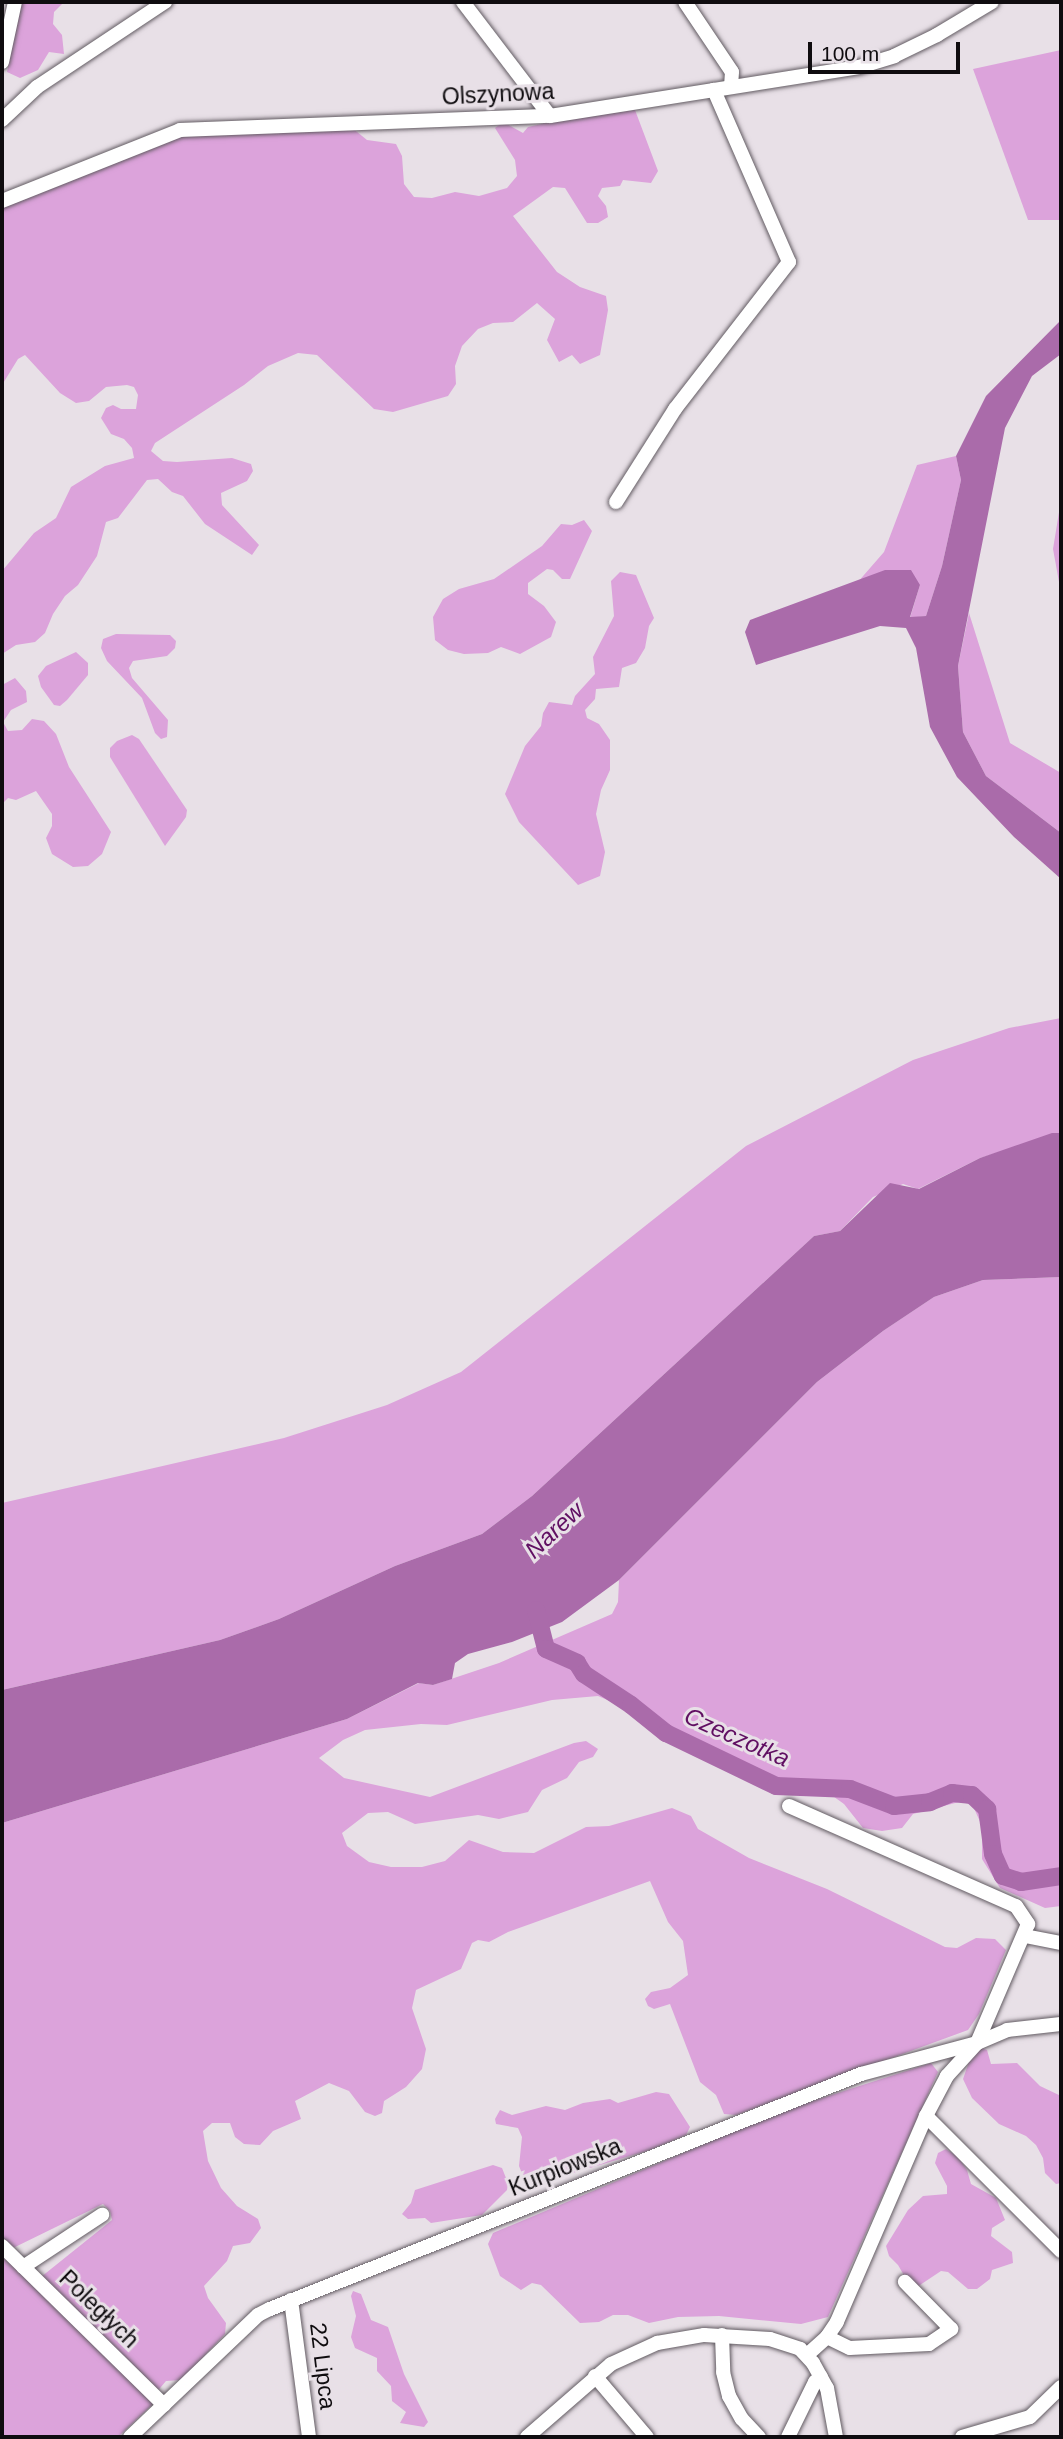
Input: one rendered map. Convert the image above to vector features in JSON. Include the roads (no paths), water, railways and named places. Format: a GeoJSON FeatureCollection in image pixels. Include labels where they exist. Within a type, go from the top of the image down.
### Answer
{"type":"FeatureCollection","features":[{"type":"Feature","properties":{"kind":"street"},"geometry":{"type":"LineString","coordinates":[[2,62],[15,2]]}},
{"type":"Feature","properties":{"kind":"street"},"geometry":{"type":"LineString","coordinates":[[2,117],[37,88],[165,2]]}},
{"type":"Feature","properties":{"kind":"street"},"geometry":{"type":"LineString","coordinates":[[463,2],[550,116]]}},
{"type":"Feature","properties":{"kind":"street"},"geometry":{"type":"LineString","coordinates":[[685,2],[732,72],[731,87]]}},
{"type":"Feature","properties":{"kind":"street","name":"Olszynowa"},"geometry":{"type":"LineString","coordinates":[[2,201],[180,130],[550,116],[859,67],[894,56],[937,35],[992,2]]}},
{"type":"Feature","properties":{"kind":"street"},"geometry":{"type":"LineString","coordinates":[[616,502],[675,409],[789,262],[714,90]]}},
{"type":"Feature","properties":{"kind":"street"},"geometry":{"type":"LineString","coordinates":[[789,1806],[841,1826],[1016,1906],[1028,1924],[978,2043],[947,2076],[926,2116],[837,2322],[827,2337],[807,2355]]}},
{"type":"Feature","properties":{"kind":"street"},"geometry":{"type":"LineString","coordinates":[[1025,1936],[1061,1942]]}},
{"type":"Feature","properties":{"kind":"street","name":"Kurpiowska"},"geometry":{"type":"LineString","coordinates":[[130,2437],[258,2315],[861,2074],[978,2043],[1007,2030],[1061,2024]]}},
{"type":"Feature","properties":{"kind":"street"},"geometry":{"type":"LineString","coordinates":[[926,2116],[1061,2251]]}},
{"type":"Feature","properties":{"kind":"street"},"geometry":{"type":"LineString","coordinates":[[23,2267],[102,2215]]}},
{"type":"Feature","properties":{"kind":"street","name":"Poległych"},"geometry":{"type":"LineString","coordinates":[[2,2246],[163,2405]]}},
{"type":"Feature","properties":{"kind":"street"},"geometry":{"type":"LineString","coordinates":[[827,2337],[850,2348],[929,2344],[951,2329],[905,2282]]}},
{"type":"Feature","properties":{"kind":"street","name":"22 Lipca"},"geometry":{"type":"LineString","coordinates":[[291,2301],[309,2437]]}},
{"type":"Feature","properties":{"kind":"street"},"geometry":{"type":"LineString","coordinates":[[722,2335],[723,2372],[729,2396],[741,2419],[759,2437]]}},
{"type":"Feature","properties":{"kind":"street"},"geometry":{"type":"LineString","coordinates":[[534,2435],[595,2376],[621,2359],[657,2343],[695,2336],[722,2335],[782,2341],[807,2355],[821,2375],[829,2398],[836,2437]]}},
{"type":"Feature","properties":{"kind":"street"},"geometry":{"type":"LineString","coordinates":[[788,2437],[821,2375]]}},
{"type":"Feature","properties":{"kind":"street"},"geometry":{"type":"LineString","coordinates":[[595,2376],[648,2437]]}},
{"type":"Feature","properties":{"kind":"street"},"geometry":{"type":"LineString","coordinates":[[962,2437],[1030,2417],[1061,2387]]}},
{"type":"Feature","properties":{"kind":"water"},"geometry":{"type":"Polygon","coordinates":[[[1061,320],[1061,354],[1032,376],[1005,428],[958,666],[963,732],[986,776],[1061,833],[1061,879],[1014,837],[957,777],[930,727],[916,648],[906,628],[880,626],[756,665],[745,632],[750,620],[885,570],[911,570],[920,585],[910,617],[926,616],[942,566],[961,480],[956,456],[986,396],[1061,320]]]}},
{"type":"Feature","properties":{"kind":"water","name":"Narew"},"geometry":{"type":"Polygon","coordinates":[[[1052,1133],[1061,1133],[1061,1277],[983,1280],[934,1297],[883,1331],[817,1382],[619,1580],[562,1622],[512,1642],[468,1654],[455,1663],[452,1679],[433,1685],[418,1683],[347,1719],[2,1823],[2,1690],[220,1640],[279,1619],[395,1566],[482,1534],[532,1496],[814,1236],[840,1231],[890,1183],[919,1189],[980,1158],[1052,1133]]]}},
{"type":"Feature","properties":{"kind":"waterway","name":"Czeczotka"},"geometry":{"type":"LineString","coordinates":[[536,1610],[546,1649],[577,1663],[584,1674],[631,1705],[666,1733],[776,1786],[850,1789],[894,1806],[930,1802],[952,1793],[972,1795],[987,1809],[993,1854],[1003,1876],[1021,1882],[1061,1876]]}}]}
